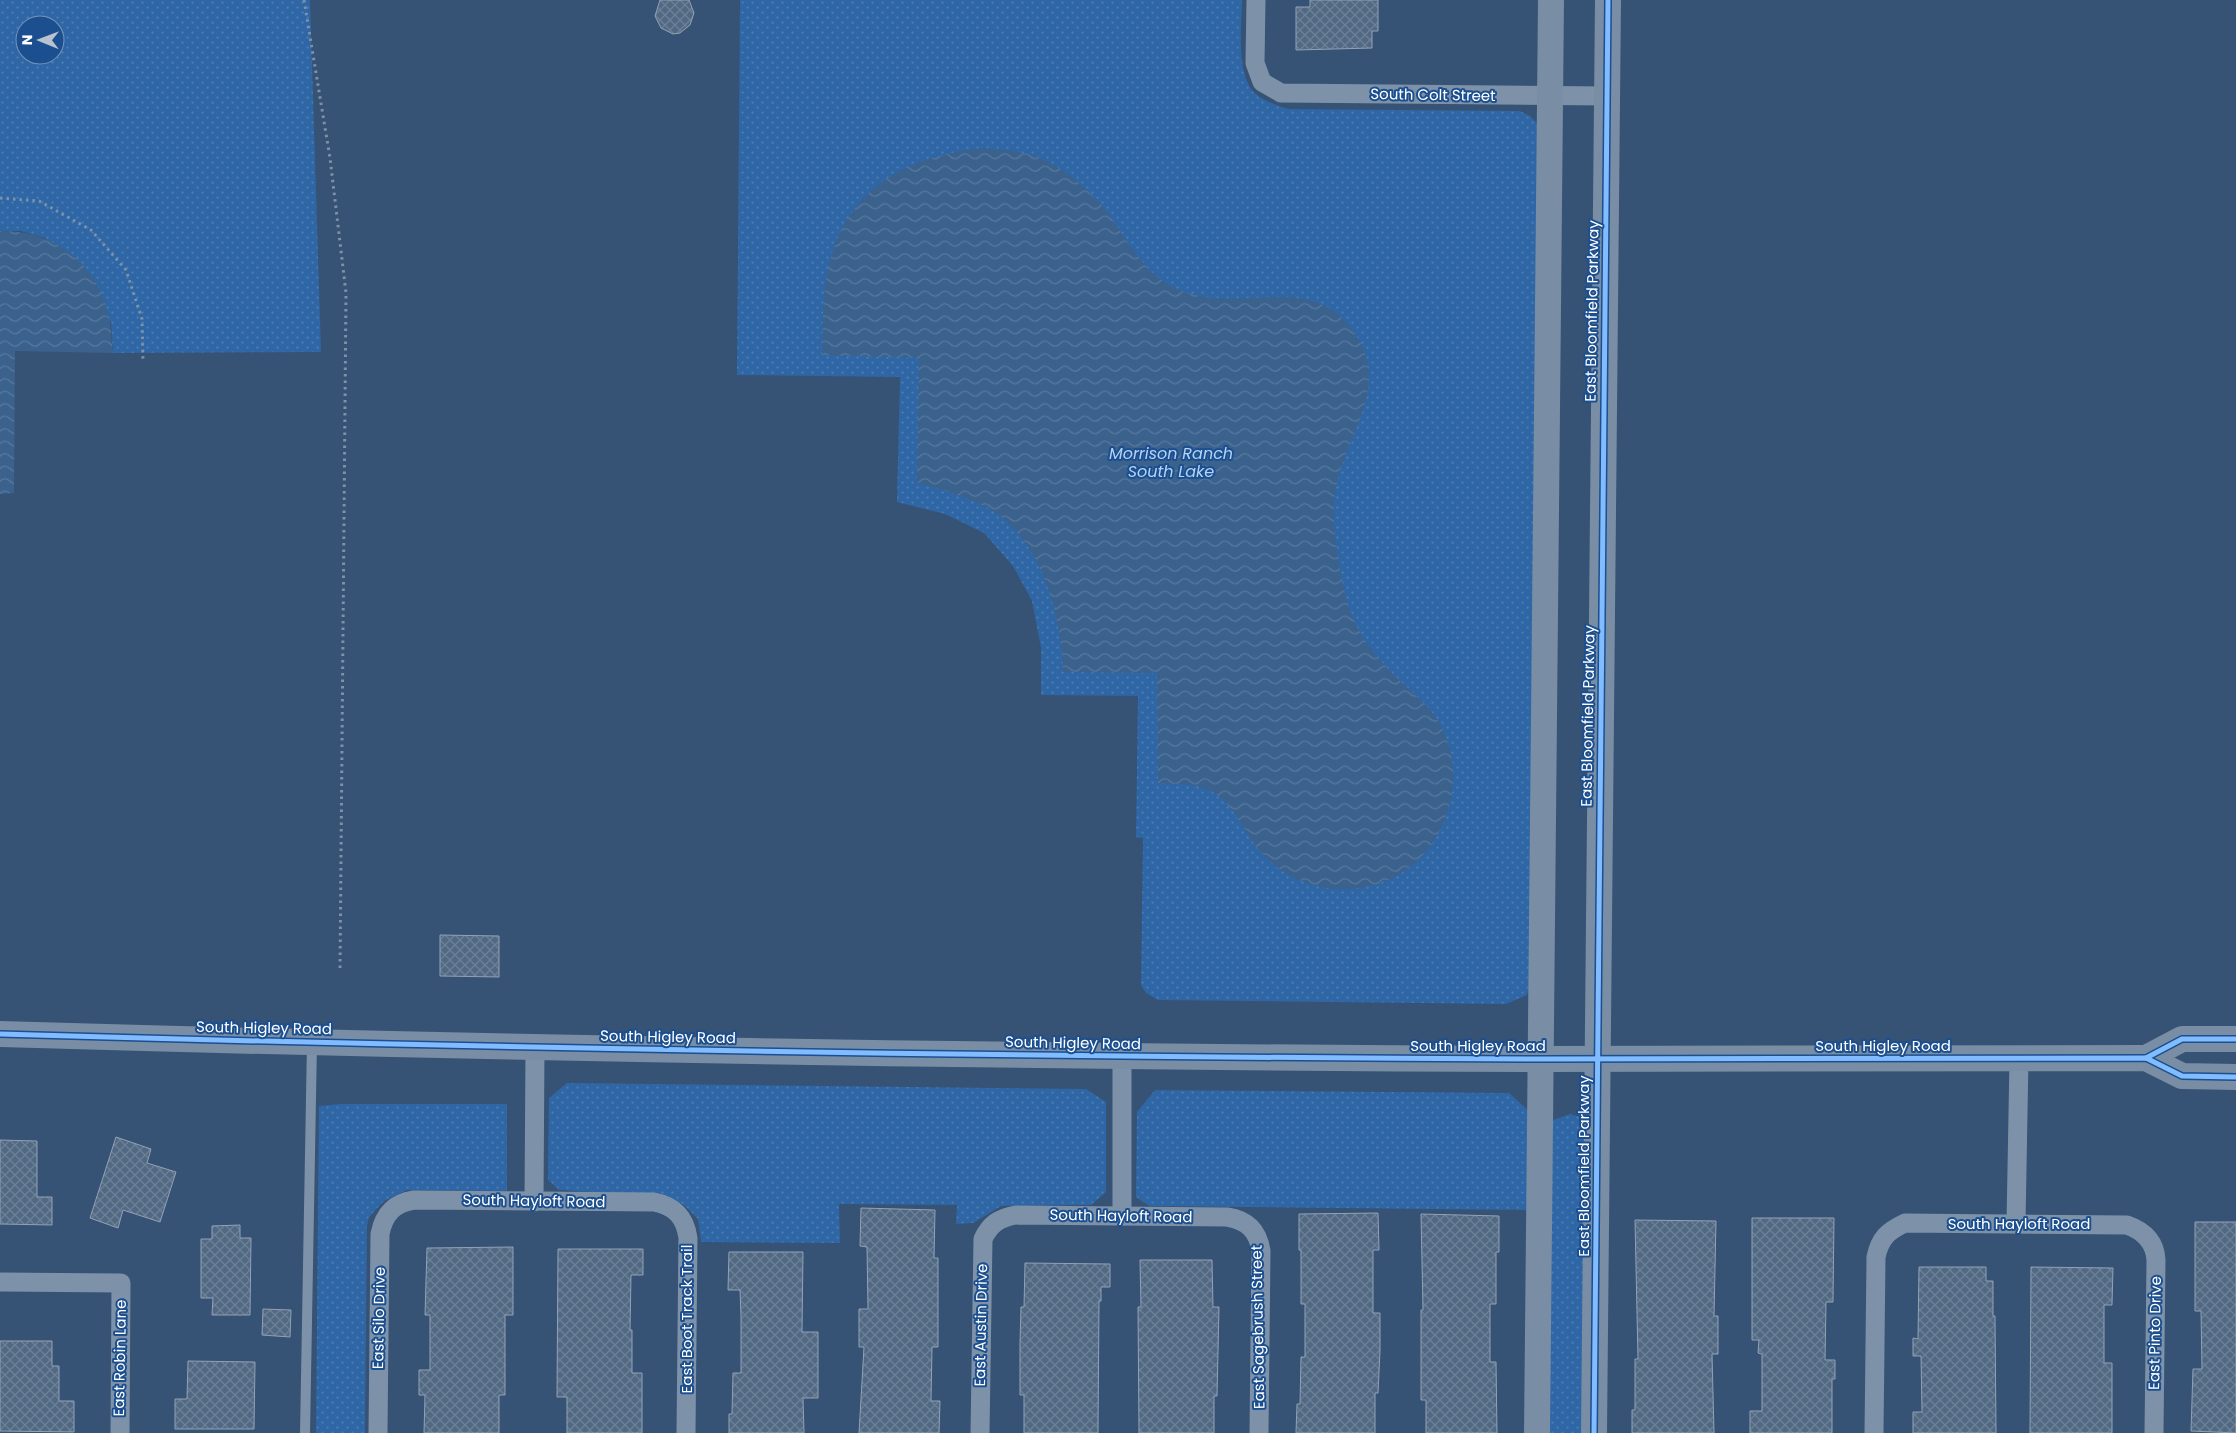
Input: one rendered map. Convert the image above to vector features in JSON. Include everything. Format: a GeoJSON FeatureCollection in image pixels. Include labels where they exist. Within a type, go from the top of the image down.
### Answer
{"type":"FeatureCollection","features":[{"type":"Feature","properties":{"kind":"street","name":"South Colt Street"},"geometry":{"type":"LineString","coordinates":[[1256,0],[1256,62],[1262,82],[1281,94],[1607,96]]}},
{"type":"Feature","properties":{"kind":"street"},"geometry":{"type":"LineString","coordinates":[[1537,1433],[1551,0]]}},
{"type":"Feature","properties":{"kind":"street","name":"East Bloomfield Parkway"},"geometry":{"type":"LineString","coordinates":[[1594,1433],[1608,0]]}},
{"type":"Feature","properties":{"kind":"street","name":"South Higley Road"},"geometry":{"type":"LineString","coordinates":[[0,1034],[721,1051],[1122,1056],[1541,1059],[2146,1058],[2182,1076],[2236,1077]]}},
{"type":"Feature","properties":{"kind":"street","name":"South Higley Road"},"geometry":{"type":"LineString","coordinates":[[2146,1058],[2182,1039],[2236,1039]]}},
{"type":"Feature","properties":{"kind":"street"},"geometry":{"type":"LineString","coordinates":[[534,1202],[535,1046]]}},
{"type":"Feature","properties":{"kind":"street"},"geometry":{"type":"LineString","coordinates":[[1122,1056],[1122,1216]]}},
{"type":"Feature","properties":{"kind":"street"},"geometry":{"type":"LineString","coordinates":[[2016,1224],[2019,1058]]}},
{"type":"Feature","properties":{"kind":"street","name":"South Hayloft Road"},"geometry":{"type":"LineString","coordinates":[[394,1207],[414,1200],[654,1202],[674,1209]]}},
{"type":"Feature","properties":{"kind":"street","name":"East Silo Drive"},"geometry":{"type":"LineString","coordinates":[[378,1433],[380,1234],[386,1214],[394,1207]]}},
{"type":"Feature","properties":{"kind":"street","name":"East Boot Track Trail"},"geometry":{"type":"LineString","coordinates":[[674,1209],[684,1222],[688,1238],[686,1433]]}},
{"type":"Feature","properties":{"kind":"street","name":"South Hayloft Road"},"geometry":{"type":"LineString","coordinates":[[996,1222],[1005,1217],[1016,1215],[1227,1217],[1247,1224]]}},
{"type":"Feature","properties":{"kind":"street","name":"East Austin Drive"},"geometry":{"type":"LineString","coordinates":[[980,1433],[981,1250],[983,1239],[988,1229],[996,1222]]}},
{"type":"Feature","properties":{"kind":"street","name":"South Hayloft Road"},"geometry":{"type":"LineString","coordinates":[[1874,1433],[1876,1257],[1884,1235],[1905,1223],[2127,1225],[2138,1229],[2146,1235]]}},
{"type":"Feature","properties":{"kind":"street","name":"East Sagebrush Street"},"geometry":{"type":"LineString","coordinates":[[1247,1224],[1257,1236],[1261,1251],[1259,1433]]}},
{"type":"Feature","properties":{"kind":"street","name":"East Pinto Drive"},"geometry":{"type":"LineString","coordinates":[[2146,1235],[2152,1244],[2156,1260],[2154,1433]]}},
{"type":"Feature","properties":{"kind":"street","name":"East Robin Lane"},"geometry":{"type":"LineString","coordinates":[[0,1282],[121,1283],[120,1433]]}},
{"type":"Feature","properties":{"kind":"lane"},"geometry":{"type":"LineString","coordinates":[[305,1433],[312,1041]]}},
{"type":"Feature","properties":{"kind":"path"},"geometry":{"type":"LineString","coordinates":[[304,0],[330,158],[346,293],[340,972]]}},
{"type":"Feature","properties":{"kind":"path"},"geometry":{"type":"LineString","coordinates":[[0,198],[39,201],[91,230],[126,270],[142,319],[143,361]]}},
{"type":"Feature","properties":{"kind":"shaded area"},"geometry":{"type":"Polygon","coordinates":[[[0,0],[310,0],[321,352],[113,353],[111,323],[45,238],[21,231],[0,231],[0,0]]]}},
{"type":"Feature","properties":{"kind":"shaded area"},"geometry":{"type":"Polygon","coordinates":[[[740,0],[1242,0],[1241,50],[1245,75],[1249,86],[1256,94],[1271,103],[1288,109],[1520,111],[1530,116],[1538,124],[1531,980],[1527,995],[1506,1004],[1158,1000],[1146,993],[1141,985],[1143,838],[1136,837],[1138,696],[1041,695],[1041,648],[1032,601],[1013,566],[984,533],[945,514],[897,502],[900,377],[737,375],[740,0]]]}},
{"type":"Feature","properties":{"kind":"shaded area"},"geometry":{"type":"Polygon","coordinates":[[[567,1083],[1086,1089],[1106,1102],[1106,1192],[1091,1205],[1001,1206],[973,1223],[956,1224],[957,1205],[839,1204],[840,1243],[701,1242],[698,1219],[685,1206],[667,1196],[559,1190],[548,1180],[549,1098],[567,1083]]]}},
{"type":"Feature","properties":{"kind":"shaded area"},"geometry":{"type":"Polygon","coordinates":[[[1155,1090],[1509,1093],[1528,1110],[1528,1210],[1149,1206],[1136,1197],[1137,1112],[1155,1090]]]}},
{"type":"Feature","properties":{"kind":"shaded area"},"geometry":{"type":"Polygon","coordinates":[[[340,1104],[507,1104],[507,1191],[407,1190],[384,1201],[369,1217],[367,1226],[365,1433],[316,1433],[319,1106],[340,1104]]]}},
{"type":"Feature","properties":{"kind":"shaded area"},"geometry":{"type":"Polygon","coordinates":[[[1570,1114],[1580,1117],[1588,1129],[1585,1433],[1546,1433],[1553,1120],[1570,1114]]]}},
{"type":"Feature","properties":{"kind":"water","name":"Morrison Ranch South Lake"},"geometry":{"type":"Polygon","coordinates":[[[986,148],[1032,155],[1053,165],[1075,180],[1103,207],[1147,267],[1166,283],[1177,289],[1201,296],[1226,299],[1276,297],[1299,299],[1321,304],[1341,317],[1359,340],[1367,359],[1369,377],[1367,396],[1341,469],[1334,504],[1337,547],[1344,589],[1353,617],[1369,647],[1388,669],[1426,705],[1437,719],[1450,749],[1453,773],[1451,797],[1445,820],[1434,841],[1418,860],[1399,874],[1377,884],[1342,889],[1324,887],[1292,877],[1264,856],[1233,811],[1213,792],[1193,785],[1158,783],[1157,673],[1063,672],[1062,650],[1053,603],[1035,558],[1022,538],[1006,521],[988,508],[917,482],[919,358],[822,355],[828,269],[841,231],[854,209],[871,191],[890,177],[911,166],[934,157],[986,148]]]}},
{"type":"Feature","properties":{"kind":"water"},"geometry":{"type":"Polygon","coordinates":[[[0,231],[34,235],[63,248],[76,258],[97,284],[104,300],[108,313],[113,353],[15,351],[14,493],[0,494],[0,231]]]}},
{"type":"Feature","properties":{"kind":"building"},"geometry":{"type":"Polygon","coordinates":[[[660,0],[689,0],[694,13],[690,25],[680,33],[673,34],[661,28],[655,16],[660,0]]]}},
{"type":"Feature","properties":{"kind":"building"},"geometry":{"type":"Polygon","coordinates":[[[1310,0],[1378,0],[1378,31],[1372,31],[1372,48],[1296,50],[1296,7],[1310,7],[1310,0]]]}},
{"type":"Feature","properties":{"kind":"building"},"geometry":{"type":"Polygon","coordinates":[[[440,935],[499,936],[499,977],[440,976],[440,935]]]}},
{"type":"Feature","properties":{"kind":"building"},"geometry":{"type":"Polygon","coordinates":[[[116,1137],[151,1149],[147,1163],[176,1172],[160,1222],[123,1210],[118,1228],[90,1218],[116,1137]]]}},
{"type":"Feature","properties":{"kind":"building"},"geometry":{"type":"Polygon","coordinates":[[[0,1140],[37,1141],[37,1197],[52,1197],[52,1225],[0,1224],[0,1140]]]}},
{"type":"Feature","properties":{"kind":"building"},"geometry":{"type":"Polygon","coordinates":[[[861,1208],[935,1210],[934,1258],[938,1258],[938,1347],[932,1347],[931,1401],[940,1401],[939,1433],[859,1433],[864,1347],[859,1347],[859,1309],[868,1309],[867,1247],[860,1246],[861,1208]]]}},
{"type":"Feature","properties":{"kind":"building"},"geometry":{"type":"Polygon","coordinates":[[[1378,1213],[1379,1250],[1373,1250],[1373,1313],[1380,1313],[1378,1393],[1375,1393],[1375,1433],[1296,1433],[1297,1404],[1300,1404],[1301,1357],[1305,1357],[1305,1304],[1301,1304],[1299,1214],[1378,1213]]]}},
{"type":"Feature","properties":{"kind":"building"},"geometry":{"type":"Polygon","coordinates":[[[1421,1214],[1499,1216],[1499,1252],[1496,1252],[1496,1304],[1490,1304],[1490,1362],[1496,1362],[1497,1433],[1426,1433],[1426,1400],[1421,1400],[1421,1310],[1423,1310],[1421,1214]]]}},
{"type":"Feature","properties":{"kind":"building"},"geometry":{"type":"Polygon","coordinates":[[[1752,1218],[1834,1218],[1833,1302],[1826,1302],[1825,1360],[1835,1360],[1835,1379],[1832,1379],[1832,1433],[1750,1433],[1750,1411],[1762,1411],[1762,1354],[1758,1353],[1759,1340],[1752,1340],[1752,1218]]]}},
{"type":"Feature","properties":{"kind":"building"},"geometry":{"type":"Polygon","coordinates":[[[1635,1220],[1716,1221],[1714,1316],[1718,1316],[1718,1354],[1712,1354],[1714,1433],[1632,1433],[1632,1410],[1635,1410],[1635,1359],[1638,1359],[1635,1220]]]}},
{"type":"Feature","properties":{"kind":"building"},"geometry":{"type":"Polygon","coordinates":[[[2195,1222],[2236,1222],[2236,1433],[2191,1431],[2193,1369],[2202,1369],[2201,1311],[2195,1311],[2195,1222]]]}},
{"type":"Feature","properties":{"kind":"building"},"geometry":{"type":"Polygon","coordinates":[[[240,1225],[240,1238],[251,1238],[250,1315],[212,1315],[213,1298],[201,1298],[201,1239],[212,1239],[212,1226],[240,1225]]]}},
{"type":"Feature","properties":{"kind":"building"},"geometry":{"type":"Polygon","coordinates":[[[513,1247],[513,1315],[505,1315],[505,1395],[499,1395],[499,1433],[424,1433],[425,1395],[419,1395],[419,1370],[430,1370],[430,1315],[425,1315],[427,1248],[513,1247]]]}},
{"type":"Feature","properties":{"kind":"building"},"geometry":{"type":"Polygon","coordinates":[[[558,1249],[643,1249],[643,1275],[631,1275],[630,1330],[632,1330],[632,1373],[642,1373],[642,1433],[567,1433],[567,1397],[557,1397],[558,1249]]]}},
{"type":"Feature","properties":{"kind":"building"},"geometry":{"type":"Polygon","coordinates":[[[729,1252],[803,1252],[802,1332],[818,1332],[818,1398],[803,1398],[804,1433],[729,1433],[729,1414],[732,1414],[733,1373],[741,1373],[741,1316],[740,1290],[728,1290],[729,1252]]]}},
{"type":"Feature","properties":{"kind":"building"},"geometry":{"type":"Polygon","coordinates":[[[1140,1260],[1212,1260],[1213,1307],[1219,1307],[1217,1396],[1214,1396],[1214,1433],[1139,1433],[1138,1307],[1141,1307],[1140,1260]]]}},
{"type":"Feature","properties":{"kind":"building"},"geometry":{"type":"Polygon","coordinates":[[[1025,1263],[1110,1264],[1110,1287],[1101,1287],[1101,1301],[1099,1301],[1098,1433],[1024,1433],[1024,1395],[1020,1395],[1020,1343],[1021,1307],[1024,1307],[1025,1263]]]}},
{"type":"Feature","properties":{"kind":"building"},"geometry":{"type":"Polygon","coordinates":[[[1919,1267],[1986,1267],[1986,1281],[1993,1281],[1996,1433],[1913,1433],[1913,1412],[1922,1412],[1921,1356],[1913,1356],[1913,1338],[1918,1339],[1919,1267]]]}},
{"type":"Feature","properties":{"kind":"building"},"geometry":{"type":"Polygon","coordinates":[[[2031,1267],[2113,1268],[2112,1305],[2104,1305],[2104,1363],[2112,1363],[2112,1433],[2030,1433],[2031,1267]]]}},
{"type":"Feature","properties":{"kind":"building"},"geometry":{"type":"Polygon","coordinates":[[[263,1309],[291,1310],[290,1337],[262,1335],[263,1309]]]}},
{"type":"Feature","properties":{"kind":"building"},"geometry":{"type":"Polygon","coordinates":[[[0,1341],[52,1341],[52,1366],[59,1366],[59,1401],[74,1401],[74,1432],[0,1431],[0,1341]]]}},
{"type":"Feature","properties":{"kind":"building"},"geometry":{"type":"Polygon","coordinates":[[[188,1361],[255,1362],[254,1429],[175,1429],[175,1399],[187,1399],[188,1361]]]}},
{"type":"Feature","properties":{"kind":"cycle path"},"geometry":{"type":"LineString","coordinates":[[1594,1433],[1608,0]]}},
{"type":"Feature","properties":{"kind":"cycle path"},"geometry":{"type":"LineString","coordinates":[[0,1034],[578,1048],[1156,1056],[1618,1059],[2146,1058],[2182,1076],[2236,1077]]}},
{"type":"Feature","properties":{"kind":"cycle path"},"geometry":{"type":"LineString","coordinates":[[2146,1058],[2182,1039],[2236,1039]]}}]}
